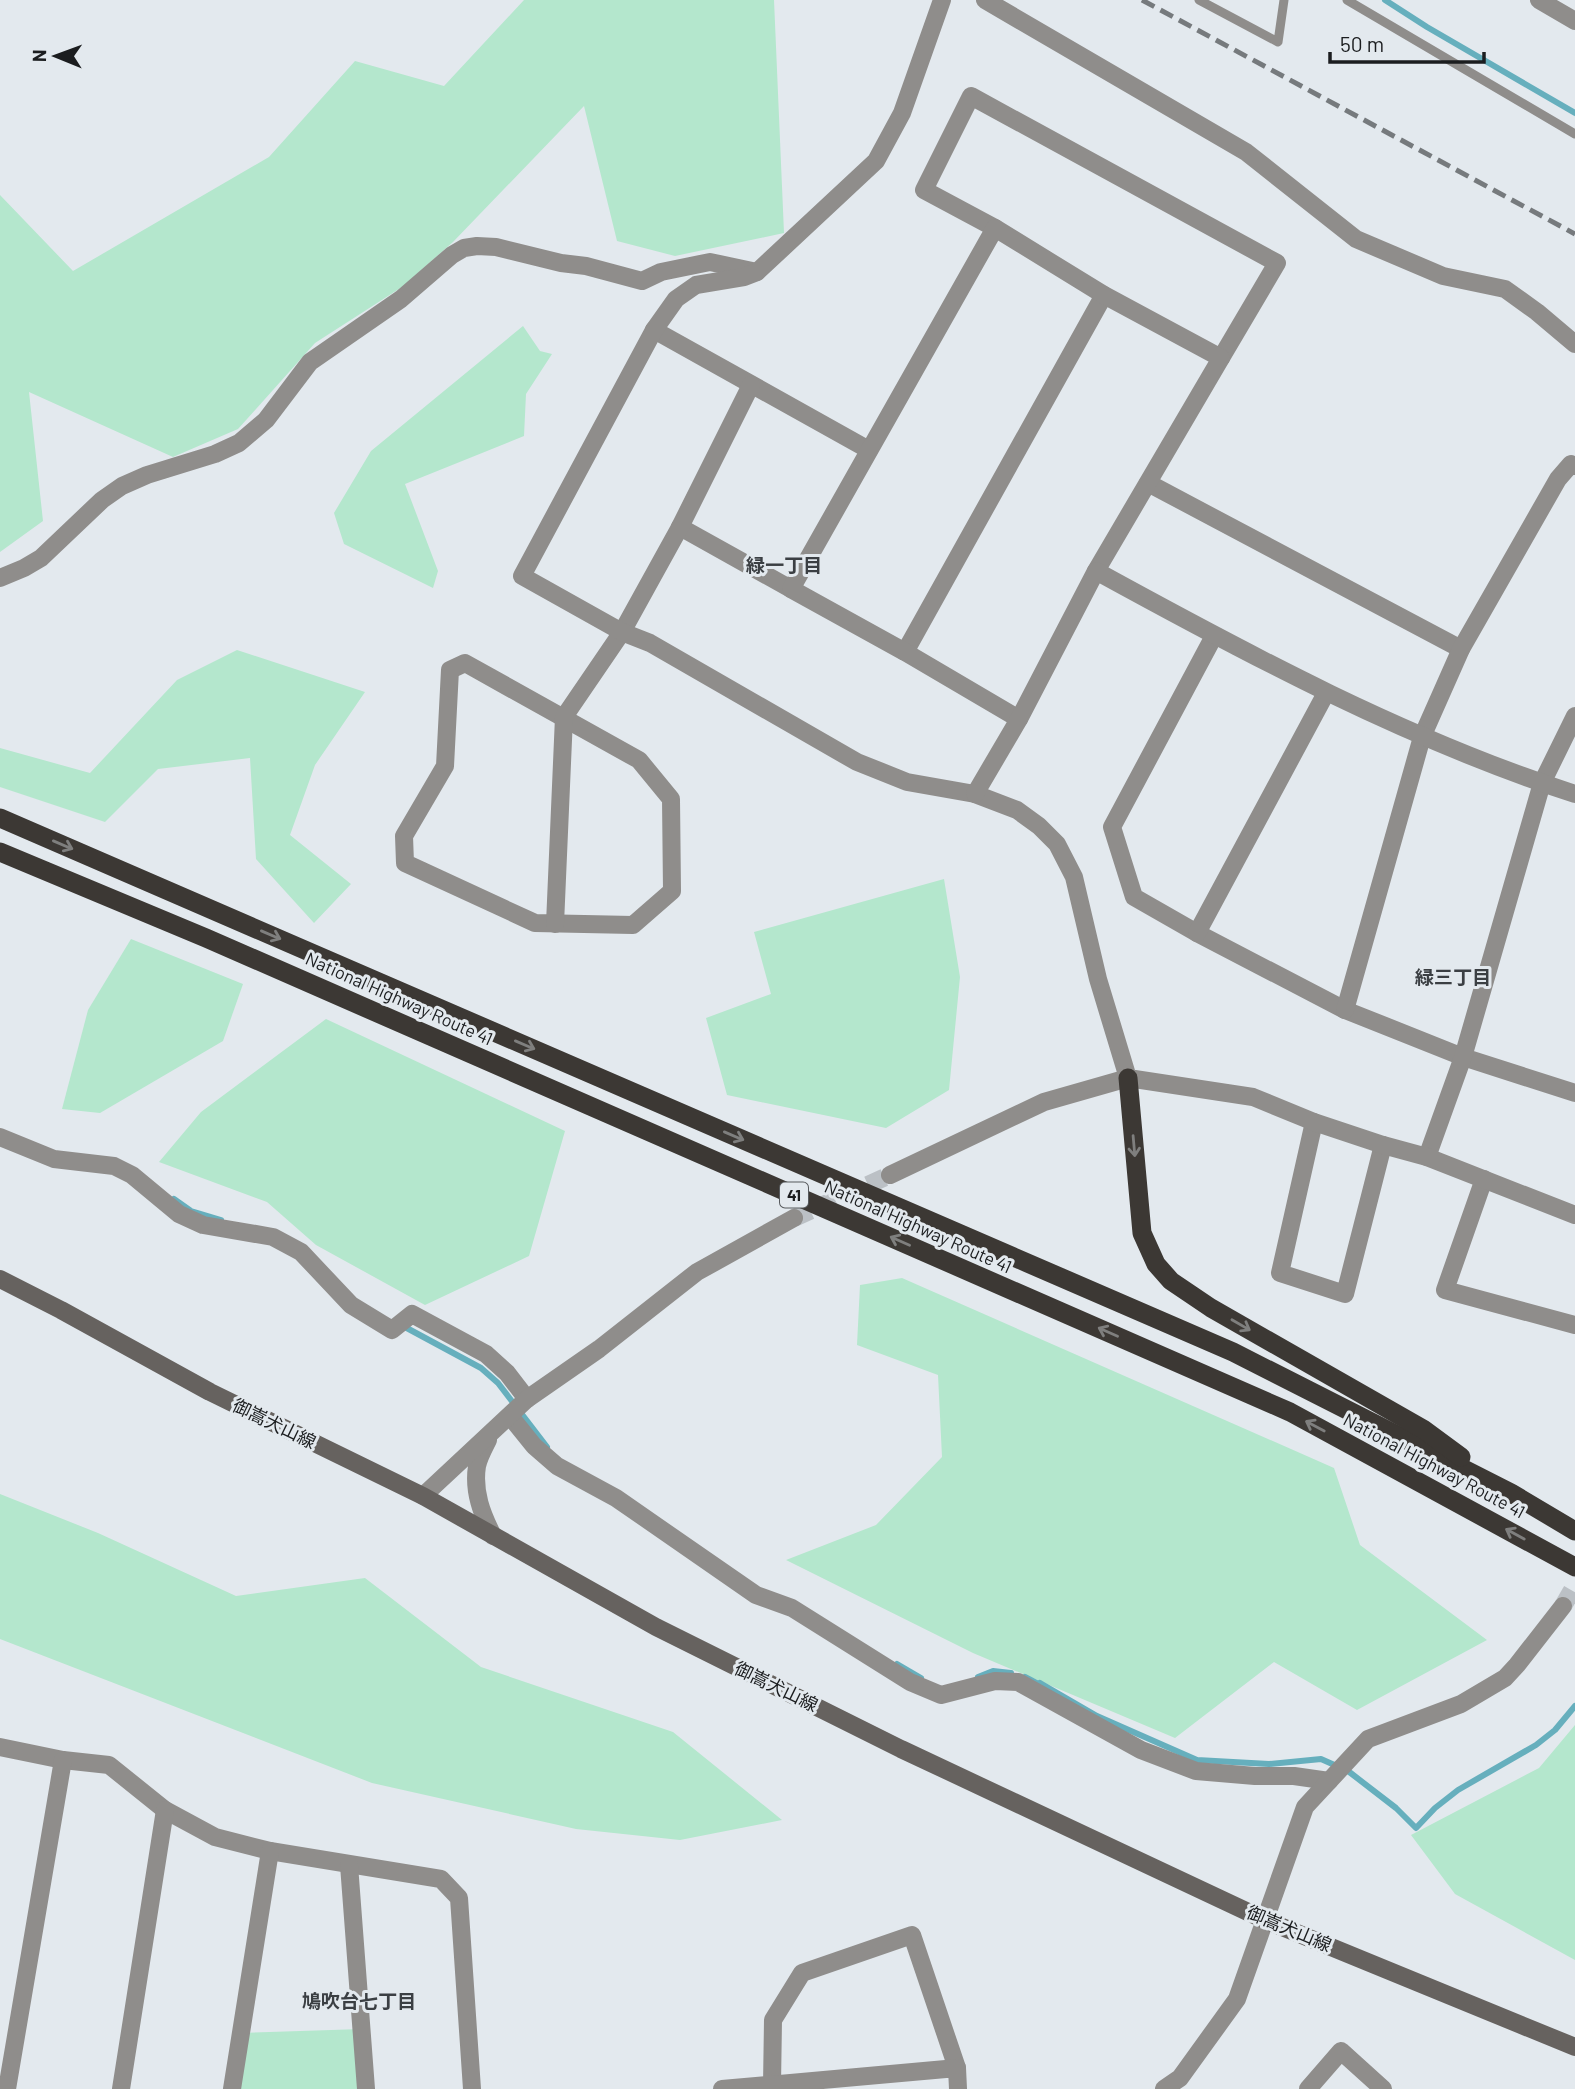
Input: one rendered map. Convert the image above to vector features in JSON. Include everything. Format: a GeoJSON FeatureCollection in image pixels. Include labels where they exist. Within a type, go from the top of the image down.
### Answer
{"type":"FeatureCollection","features":[{"type":"Feature","properties":{"kind":"highway","name":"National Highway Route 41"},"geometry":{"type":"LineString","coordinates":[[0,818],[1233,1352],[1511,1493],[1575,1531]]}},
{"type":"Feature","properties":{"kind":"highway","name":"National Highway Route 41"},"geometry":{"type":"LineString","coordinates":[[0,852],[206,938],[1290,1412],[1575,1567]]}},
{"type":"Feature","properties":{"kind":"highway"},"geometry":{"type":"LineString","coordinates":[[1128,1078],[1142,1233],[1156,1264],[1171,1281],[1223,1315],[1423,1429],[1511,1493]]}},
{"type":"Feature","properties":{"kind":"main road","name":"御嵩犬山線"},"geometry":{"type":"LineString","coordinates":[[0,1279],[210,1392],[423,1496],[656,1627],[841,1719],[1265,1920],[1575,2047]]}},
{"type":"Feature","properties":{"kind":"street"},"geometry":{"type":"LineString","coordinates":[[942,0],[902,113],[876,161],[757,272],[744,277],[696,285],[677,299],[654,330],[522,576],[621,632],[650,643],[857,762],[907,782],[975,794],[1017,810],[1039,826],[1057,844],[1074,877],[1098,979],[1128,1078]]}},
{"type":"Feature","properties":{"kind":"street"},"geometry":{"type":"LineString","coordinates":[[985,0],[1246,152],[1356,239],[1443,276],[1504,289],[1575,344]]}},
{"type":"Feature","properties":{"kind":"street"},"geometry":{"type":"LineString","coordinates":[[1539,0],[1575,20]]}},
{"type":"Feature","properties":{"kind":"street"},"geometry":{"type":"LineString","coordinates":[[975,794],[1096,572],[1148,484],[1277,262],[971,96],[924,190],[995,228],[1104,295],[1221,358]]}},
{"type":"Feature","properties":{"kind":"street"},"geometry":{"type":"LineString","coordinates":[[791,589],[995,228]]}},
{"type":"Feature","properties":{"kind":"street"},"geometry":{"type":"LineString","coordinates":[[0,578],[41,558],[102,500],[122,486],[239,443],[266,420],[310,362],[401,299],[452,255],[464,248],[496,247],[642,281],[661,272],[710,262],[757,272]]}},
{"type":"Feature","properties":{"kind":"street"},"geometry":{"type":"LineString","coordinates":[[905,652],[1104,295]]}},
{"type":"Feature","properties":{"kind":"street"},"geometry":{"type":"LineString","coordinates":[[654,330],[869,450]]}},
{"type":"Feature","properties":{"kind":"street"},"geometry":{"type":"LineString","coordinates":[[555,924],[564,717],[621,632],[680,527],[751,384]]}},
{"type":"Feature","properties":{"kind":"street"},"geometry":{"type":"LineString","coordinates":[[1345,1010],[1422,737],[1461,649],[1558,479],[1572,464],[1575,466]]}},
{"type":"Feature","properties":{"kind":"street"},"geometry":{"type":"LineString","coordinates":[[1148,484],[1461,649]]}},
{"type":"Feature","properties":{"kind":"street"},"geometry":{"type":"LineString","coordinates":[[680,527],[905,652],[1018,719]]}},
{"type":"Feature","properties":{"kind":"street"},"geometry":{"type":"LineString","coordinates":[[1096,572],[1326,693],[1422,737],[1575,794]]}},
{"type":"Feature","properties":{"kind":"street"},"geometry":{"type":"LineString","coordinates":[[1214,636],[1112,827],[1134,897],[1345,1010],[1463,1057],[1575,1093]]}},
{"type":"Feature","properties":{"kind":"street"},"geometry":{"type":"LineString","coordinates":[[465,663],[639,760],[671,799],[672,891],[633,925],[555,924],[535,923],[405,863],[404,836],[445,766],[450,670],[465,663]]}},
{"type":"Feature","properties":{"kind":"street"},"geometry":{"type":"LineString","coordinates":[[1197,933],[1326,693]]}},
{"type":"Feature","properties":{"kind":"street"},"geometry":{"type":"LineString","coordinates":[[1427,1157],[1463,1057],[1542,783],[1575,716]]}},
{"type":"Feature","properties":{"kind":"street"},"geometry":{"type":"LineString","coordinates":[[890,1175],[1044,1102],[1128,1078],[1253,1097],[1314,1122],[1427,1157],[1575,1214]]}},
{"type":"Feature","properties":{"kind":"street"},"geometry":{"type":"LineString","coordinates":[[1314,1122],[1280,1273],[1345,1294],[1383,1145]]}},
{"type":"Feature","properties":{"kind":"street"},"geometry":{"type":"LineString","coordinates":[[0,1137],[54,1159],[114,1166],[132,1175],[179,1214],[203,1225],[273,1237],[301,1252],[351,1305],[392,1330],[412,1314],[486,1354],[508,1373],[527,1399]]}},
{"type":"Feature","properties":{"kind":"street"},"geometry":{"type":"LineString","coordinates":[[1484,1179],[1445,1290],[1575,1325]]}},
{"type":"Feature","properties":{"kind":"street"},"geometry":{"type":"LineString","coordinates":[[423,1496],[527,1399],[599,1349],[697,1272],[794,1218]]}},
{"type":"Feature","properties":{"kind":"street"},"geometry":{"type":"LineString","coordinates":[[510,1416],[534,1446],[557,1466],[616,1498],[756,1595],[792,1608],[910,1682],[941,1695],[995,1681],[1018,1682],[1141,1750],[1196,1771],[1294,1776],[1329,1781]]}},
{"type":"Feature","properties":{"kind":"street"},"geometry":{"type":"LineString","coordinates":[[491,1434],[477,1464],[477,1482],[480,1508],[493,1536]]}},
{"type":"Feature","properties":{"kind":"street"},"geometry":{"type":"LineString","coordinates":[[1164,2089],[1180,2078],[1237,1999],[1305,1807],[1368,1739],[1461,1704],[1505,1678],[1563,1606]]}},
{"type":"Feature","properties":{"kind":"street"},"geometry":{"type":"LineString","coordinates":[[0,1747],[63,1760],[108,1765],[165,1810],[215,1837],[349,1866],[441,1879],[459,1898],[472,2089]]}},
{"type":"Feature","properties":{"kind":"street"},"geometry":{"type":"LineString","coordinates":[[7,2089],[63,1760]]}},
{"type":"Feature","properties":{"kind":"street"},"geometry":{"type":"LineString","coordinates":[[121,2089],[165,1810]]}},
{"type":"Feature","properties":{"kind":"street"},"geometry":{"type":"LineString","coordinates":[[232,2089],[270,1851]]}},
{"type":"Feature","properties":{"kind":"street"},"geometry":{"type":"LineString","coordinates":[[349,1866],[366,2089]]}},
{"type":"Feature","properties":{"kind":"street"},"geometry":{"type":"LineString","coordinates":[[772,2084],[773,2021],[802,1973],[912,1935],[957,2068],[958,2089]]}},
{"type":"Feature","properties":{"kind":"street"},"geometry":{"type":"LineString","coordinates":[[1308,2089],[1341,2051],[1383,2089]]}},
{"type":"Feature","properties":{"kind":"street"},"geometry":{"type":"LineString","coordinates":[[722,2089],[957,2068]]}},
{"type":"Feature","properties":{"kind":"lane"},"geometry":{"type":"LineString","coordinates":[[1199,0],[1278,42],[1284,0]]}},
{"type":"Feature","properties":{"kind":"lane"},"geometry":{"type":"LineString","coordinates":[[1347,0],[1575,134]]}},
{"type":"Feature","properties":{"kind":"green space"},"geometry":{"type":"Polygon","coordinates":[[[524,0],[774,0],[784,233],[675,256],[617,241],[584,106],[453,242],[402,287],[315,343],[238,429],[173,457],[29,392],[43,521],[0,552],[0,195],[73,271],[269,157],[355,61],[444,86],[524,0]]]}},
{"type":"Feature","properties":{"kind":"green space"},"geometry":{"type":"Polygon","coordinates":[[[523,326],[540,351],[552,354],[526,394],[524,436],[405,484],[438,571],[433,588],[344,544],[334,513],[371,451],[523,326]]]}},
{"type":"Feature","properties":{"kind":"green space"},"geometry":{"type":"Polygon","coordinates":[[[237,650],[365,692],[315,765],[290,835],[351,884],[314,923],[256,859],[250,758],[158,769],[105,822],[0,787],[0,748],[90,773],[177,680],[237,650]]]}},
{"type":"Feature","properties":{"kind":"green space"},"geometry":{"type":"Polygon","coordinates":[[[944,879],[960,977],[949,1090],[886,1128],[727,1095],[706,1018],[771,994],[754,932],[944,879]]]}},
{"type":"Feature","properties":{"kind":"green space"},"geometry":{"type":"Polygon","coordinates":[[[131,939],[243,984],[223,1041],[100,1113],[62,1109],[88,1010],[131,939]]]}},
{"type":"Feature","properties":{"kind":"green space"},"geometry":{"type":"Polygon","coordinates":[[[326,1019],[565,1131],[529,1256],[425,1305],[316,1245],[267,1202],[159,1162],[201,1112],[326,1019]]]}},
{"type":"Feature","properties":{"kind":"green space"},"geometry":{"type":"Polygon","coordinates":[[[902,1278],[1334,1468],[1360,1545],[1487,1640],[1357,1710],[1274,1662],[1175,1738],[973,1653],[786,1560],[876,1525],[942,1457],[938,1375],[857,1345],[860,1285],[902,1278]]]}},
{"type":"Feature","properties":{"kind":"green space"},"geometry":{"type":"Polygon","coordinates":[[[0,1494],[98,1533],[236,1596],[365,1578],[481,1667],[673,1732],[782,1820],[680,1840],[576,1829],[372,1783],[0,1639],[0,1494]]]}},
{"type":"Feature","properties":{"kind":"green space"},"geometry":{"type":"Polygon","coordinates":[[[1575,1725],[1575,1960],[1455,1894],[1411,1835],[1539,1768],[1575,1725]]]}},
{"type":"Feature","properties":{"kind":"green space"},"geometry":{"type":"Polygon","coordinates":[[[362,2029],[366,2089],[232,2089],[241,2033],[362,2029]]]}},
{"type":"Feature","properties":{"kind":"waterway"},"geometry":{"type":"LineString","coordinates":[[1385,0],[1575,113]]}},
{"type":"Feature","properties":{"kind":"waterway"},"geometry":{"type":"LineString","coordinates":[[174,1199],[191,1211],[221,1220]]}},
{"type":"Feature","properties":{"kind":"waterway"},"geometry":{"type":"LineString","coordinates":[[403,1326],[481,1368],[498,1383],[547,1447]]}},
{"type":"Feature","properties":{"kind":"waterway"},"geometry":{"type":"LineString","coordinates":[[897,1664],[921,1678]]}},
{"type":"Feature","properties":{"kind":"waterway"},"geometry":{"type":"LineString","coordinates":[[978,1677],[993,1671],[1011,1673]]}},
{"type":"Feature","properties":{"kind":"waterway"},"geometry":{"type":"LineString","coordinates":[[1025,1677],[1046,1688]]}},
{"type":"Feature","properties":{"kind":"waterway"},"geometry":{"type":"LineString","coordinates":[[1055,1693],[1040,1683],[1097,1716],[1197,1760],[1269,1764],[1321,1759],[1348,1771],[1396,1808],[1416,1828],[1458,1790],[1536,1745],[1555,1730],[1575,1706]]}},
{"type":"Feature","properties":{"kind":"tunnel"},"geometry":{"type":"LineString","coordinates":[[794,1218],[890,1175]]}},
{"type":"Feature","properties":{"kind":"tunnel"},"geometry":{"type":"LineString","coordinates":[[1563,1606],[1575,1585]]}},
{"type":"Feature","properties":{"kind":"railway"},"geometry":{"type":"LineString","coordinates":[[1142,0],[1575,234]]}},
{"type":"Feature","properties":{"kind":"district","name":"緑一丁目"},"geometry":{"type":"Point","coordinates":[784,565]}},
{"type":"Feature","properties":{"kind":"district","name":"緑三丁目"},"geometry":{"type":"Point","coordinates":[1453,977]}},
{"type":"Feature","properties":{"kind":"district","name":"鳩吹台七丁目"},"geometry":{"type":"Point","coordinates":[359,2001]}}]}
